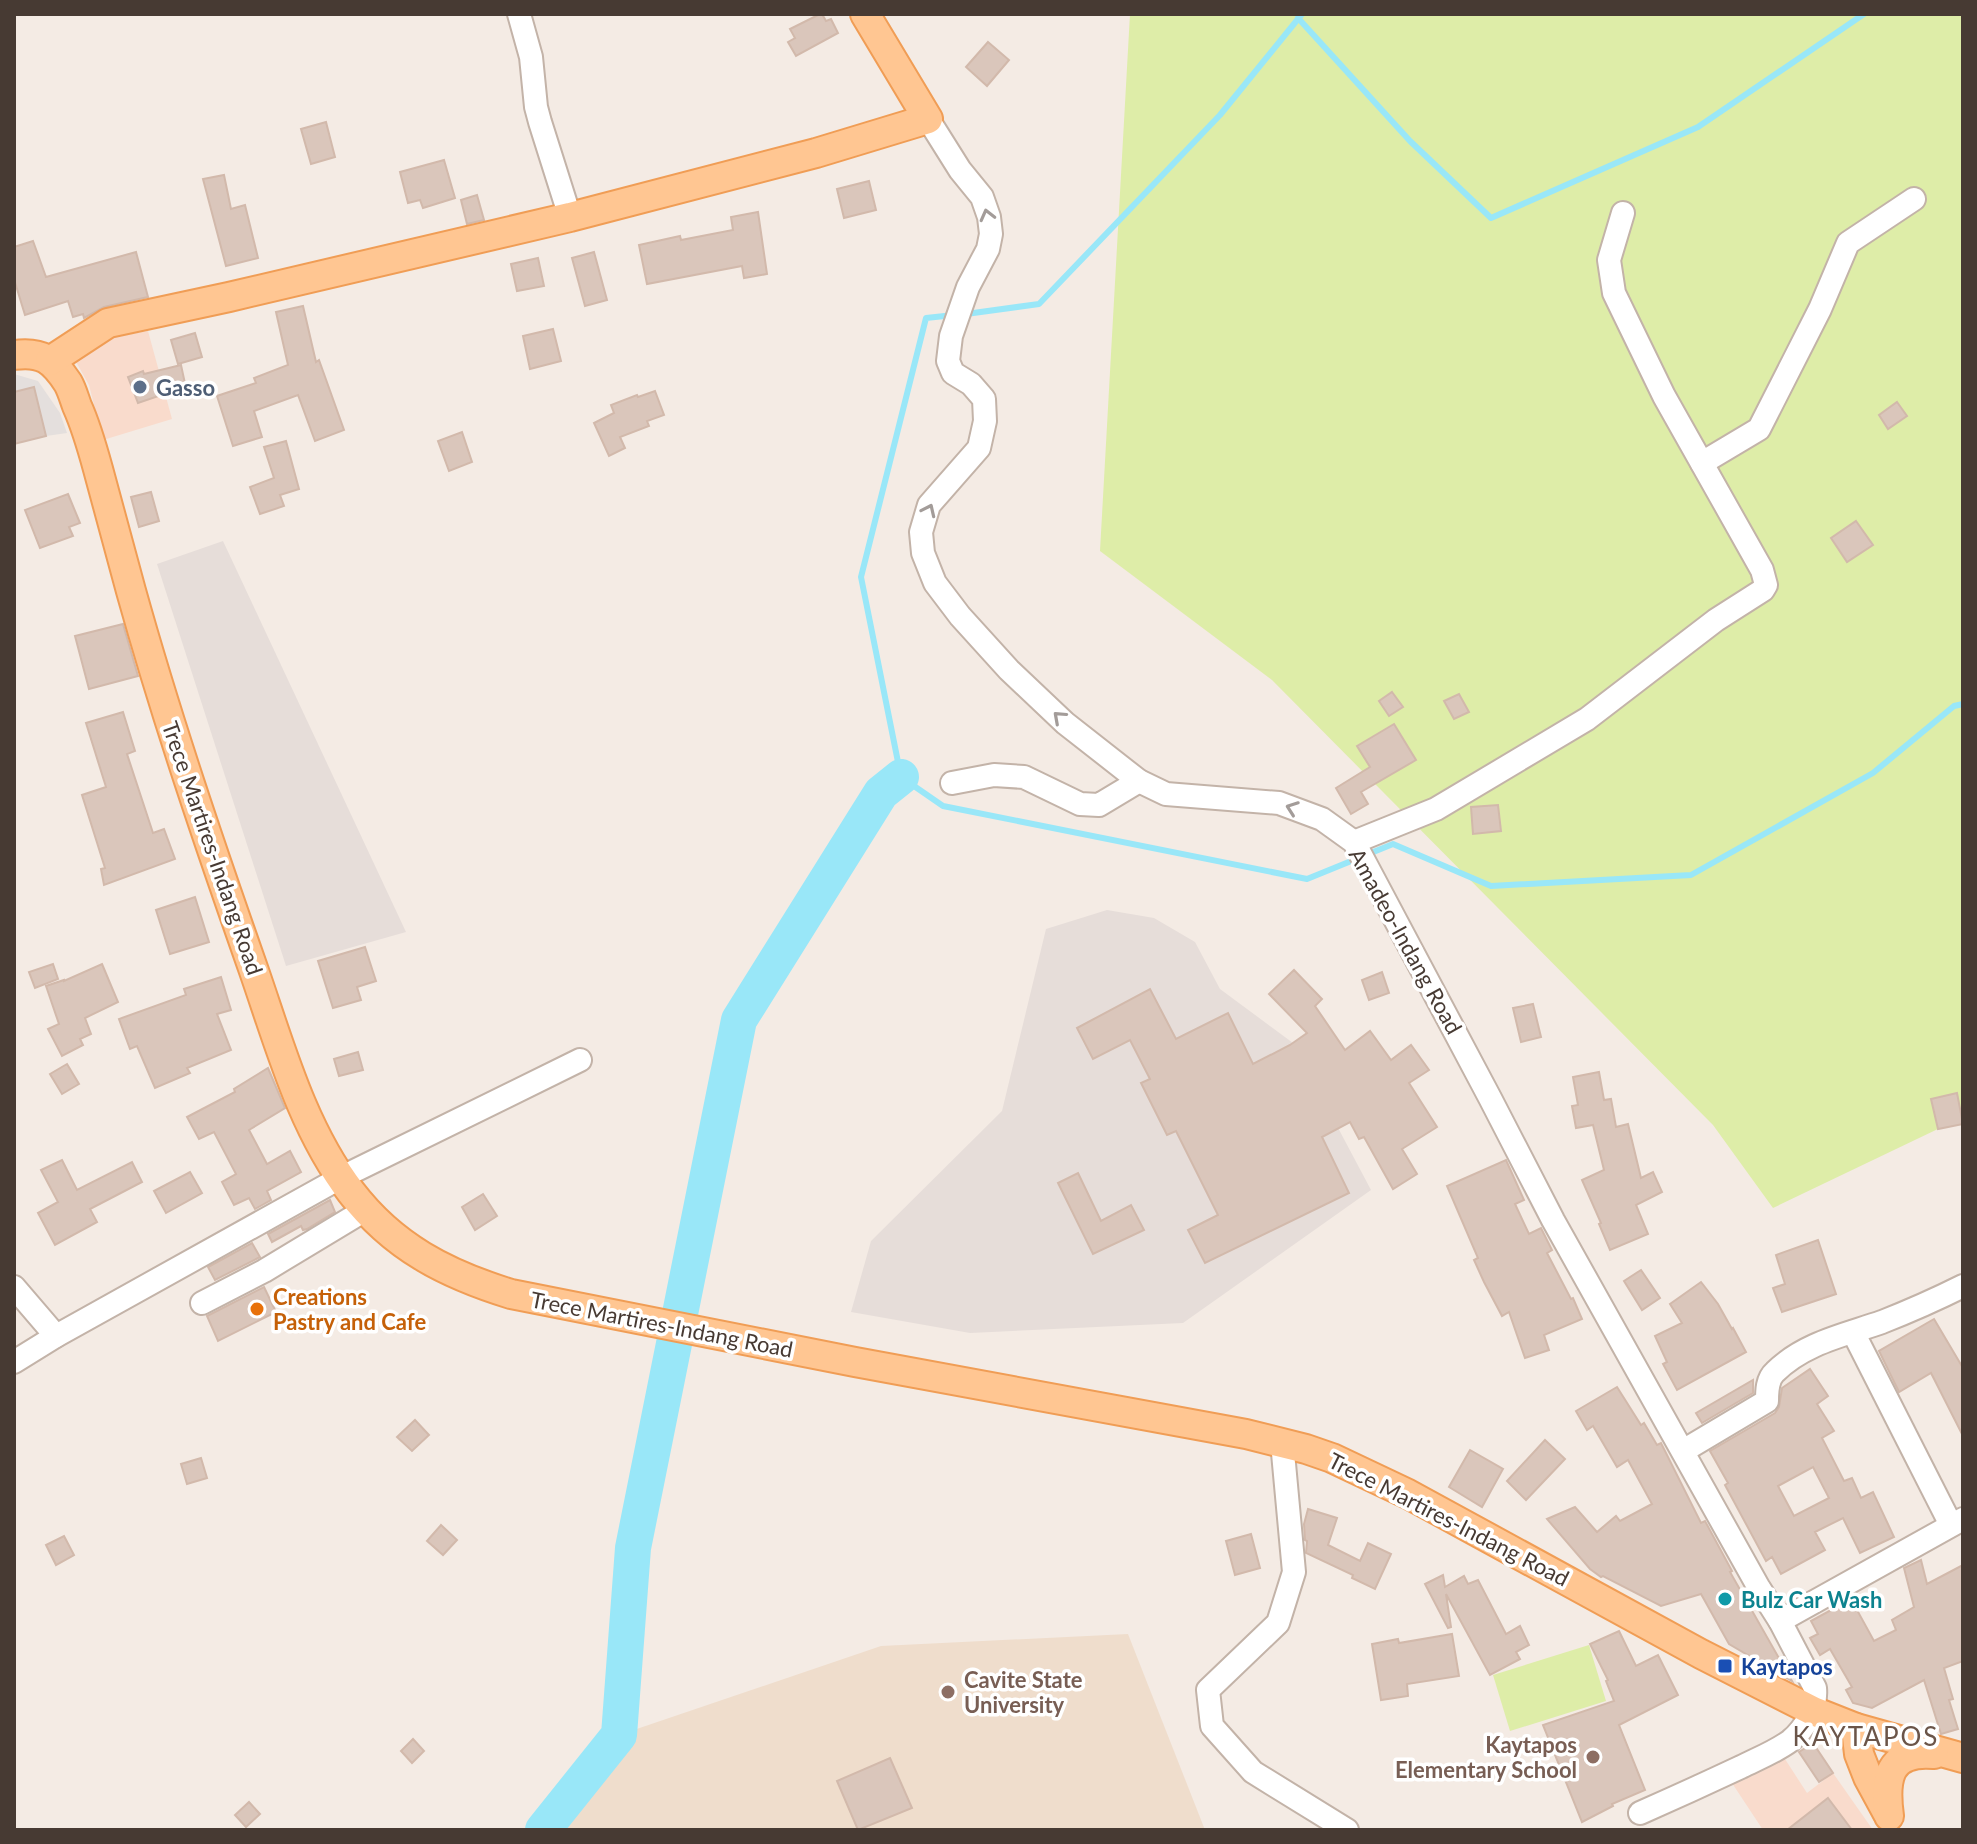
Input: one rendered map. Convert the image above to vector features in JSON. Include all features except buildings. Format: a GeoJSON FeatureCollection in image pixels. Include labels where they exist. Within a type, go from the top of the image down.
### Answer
{"type":"FeatureCollection","features":[{"type":"Feature","properties":{"kind":"main road","name":"Amadeo-Indang Road"},"geometry":{"type":"LineString","coordinates":[[865,14],[928,119]]}},
{"type":"Feature","properties":{"kind":"main road"},"geometry":{"type":"LineString","coordinates":[[14,355],[28,353],[50,361],[108,323],[570,217],[816,153],[928,119]]}},
{"type":"Feature","properties":{"kind":"main road","name":"Trece Martires-Indang Road"},"geometry":{"type":"LineString","coordinates":[[50,361],[70,386],[86,426],[151,659],[215,859],[299,1096],[340,1178],[365,1210],[408,1248],[466,1279],[511,1294],[962,1382],[1172,1419],[1282,1442],[1332,1458],[1383,1481],[1701,1654],[1813,1711],[1856,1728],[1959,1757]]}},
{"type":"Feature","properties":{"kind":"main road"},"geometry":{"type":"LineString","coordinates":[[1856,1728],[1859,1754],[1868,1777],[1894,1823]]}},
{"type":"Feature","properties":{"kind":"main road"},"geometry":{"type":"LineString","coordinates":[[1894,1823],[1887,1783],[1901,1760],[1923,1753],[1959,1757]]}},
{"type":"Feature","properties":{"kind":"street"},"geometry":{"type":"LineString","coordinates":[[519,14],[531,57],[536,107],[570,217]]}},
{"type":"Feature","properties":{"kind":"street","name":"Amadeo-Indang Road"},"geometry":{"type":"LineString","coordinates":[[928,119],[960,170],[982,197],[991,234],[988,249],[968,287],[951,336],[948,361],[953,373],[971,384],[984,399],[985,421],[979,448],[929,505],[921,532],[923,553],[935,583],[1009,670],[1065,723],[1139,781],[1166,794],[1279,803],[1322,819],[1356,845],[1553,1220],[1780,1621],[1815,1692],[1813,1711]]}},
{"type":"Feature","properties":{"kind":"street"},"geometry":{"type":"LineString","coordinates":[[1702,463],[1759,429],[1820,309],[1848,243],[1914,199]]}},
{"type":"Feature","properties":{"kind":"street"},"geometry":{"type":"LineString","coordinates":[[1356,845],[1436,809],[1587,719],[1766,585],[1762,570],[1664,396],[1614,293],[1609,260],[1623,213]]}},
{"type":"Feature","properties":{"kind":"street"},"geometry":{"type":"LineString","coordinates":[[952,783],[994,775],[1024,777],[1080,804],[1099,805],[1139,781]]}},
{"type":"Feature","properties":{"kind":"street"},"geometry":{"type":"LineString","coordinates":[[14,1362],[340,1178],[580,1060]]}},
{"type":"Feature","properties":{"kind":"street"},"geometry":{"type":"LineString","coordinates":[[202,1303],[264,1271],[365,1210]]}},
{"type":"Feature","properties":{"kind":"street"},"geometry":{"type":"LineString","coordinates":[[1683,1451],[1767,1401],[1772,1374],[1814,1345],[1963,1286]]}},
{"type":"Feature","properties":{"kind":"street"},"geometry":{"type":"LineString","coordinates":[[14,1287],[56,1336]]}},
{"type":"Feature","properties":{"kind":"street"},"geometry":{"type":"LineString","coordinates":[[1780,1621],[1957,1522],[1853,1332]]}},
{"type":"Feature","properties":{"kind":"street"},"geometry":{"type":"LineString","coordinates":[[1282,1442],[1294,1572],[1278,1623],[1208,1690],[1212,1726],[1253,1772],[1347,1830]]}},
{"type":"Feature","properties":{"kind":"street"},"geometry":{"type":"LineString","coordinates":[[1640,1813],[1776,1750],[1796,1735],[1813,1711]]}},
{"type":"Feature","properties":{"kind":"shaded area"},"geometry":{"type":"Polygon","coordinates":[[[148,331],[172,419],[103,440],[89,385],[75,360],[101,342],[148,331]]]}},
{"type":"Feature","properties":{"kind":"shaded area"},"geometry":{"type":"Polygon","coordinates":[[[14,374],[38,381],[60,413],[67,433],[46,436],[33,387],[14,392],[14,374]]]}},
{"type":"Feature","properties":{"kind":"shaded area"},"geometry":{"type":"Polygon","coordinates":[[[223,541],[406,932],[286,966],[157,564],[223,541]]]}},
{"type":"Feature","properties":{"kind":"shaded area"},"geometry":{"type":"Polygon","coordinates":[[[1107,910],[1154,918],[1195,942],[1220,989],[1293,1043],[1371,1190],[1183,1323],[970,1333],[851,1312],[871,1241],[1002,1111],[1046,929],[1107,910]]]}},
{"type":"Feature","properties":{"kind":"shaded area","name":"Cavite State University"},"geometry":{"type":"Polygon","coordinates":[[[1128,1634],[1205,1830],[543,1830],[619,1735],[881,1646],[1128,1634]]]}},
{"type":"Feature","properties":{"kind":"shaded area"},"geometry":{"type":"Polygon","coordinates":[[[1783,1756],[1807,1793],[1833,1773],[1873,1830],[1763,1830],[1730,1780],[1783,1756]]]}},
{"type":"Feature","properties":{"kind":"green space"},"geometry":{"type":"Polygon","coordinates":[[[1130,14],[1963,14],[1963,1117],[1773,1208],[1713,1125],[1272,680],[1100,551],[1130,14]]]}},
{"type":"Feature","properties":{"kind":"green space"},"geometry":{"type":"Polygon","coordinates":[[[1589,1645],[1606,1701],[1510,1731],[1493,1675],[1589,1645]]]}},
{"type":"Feature","properties":{"kind":"waterway"},"geometry":{"type":"LineString","coordinates":[[966,314],[1039,304],[1220,115],[1302,14]]}},
{"type":"Feature","properties":{"kind":"waterway"},"geometry":{"type":"LineString","coordinates":[[1298,18],[1410,141],[1491,218],[1698,127],[1864,14]]}},
{"type":"Feature","properties":{"kind":"waterway"},"geometry":{"type":"LineString","coordinates":[[954,315],[926,318],[861,577],[901,777],[943,806],[1307,879],[1393,844],[1491,886],[1691,875],[1873,773],[1954,706],[1963,704]]}},
{"type":"Feature","properties":{"kind":"waterway"},"geometry":{"type":"LineString","coordinates":[[543,1830],[619,1735],[633,1548],[739,1020],[881,793],[901,777]]}},
{"type":"Feature","properties":{"kind":"place","name":"Gasso"},"geometry":{"type":"Point","coordinates":[140,387]}},
{"type":"Feature","properties":{"kind":"place","name":"Creations Pastry and Cafe"},"geometry":{"type":"Point","coordinates":[257,1309]}},
{"type":"Feature","properties":{"kind":"place","name":"Bulz Car Wash"},"geometry":{"type":"Point","coordinates":[1725,1599]}},
{"type":"Feature","properties":{"kind":"place","name":"Kaytapos"},"geometry":{"type":"Point","coordinates":[1725,1666]}},
{"type":"Feature","properties":{"kind":"place","name":"Cavite State University"},"geometry":{"type":"Point","coordinates":[948,1692]}},
{"type":"Feature","properties":{"kind":"place","name":"Kaytapos Elementary School"},"geometry":{"type":"Point","coordinates":[1593,1757]}},
{"type":"Feature","properties":{"kind":"district","name":"KAYTAPOS"},"geometry":{"type":"Point","coordinates":[1866,1736]}}]}
